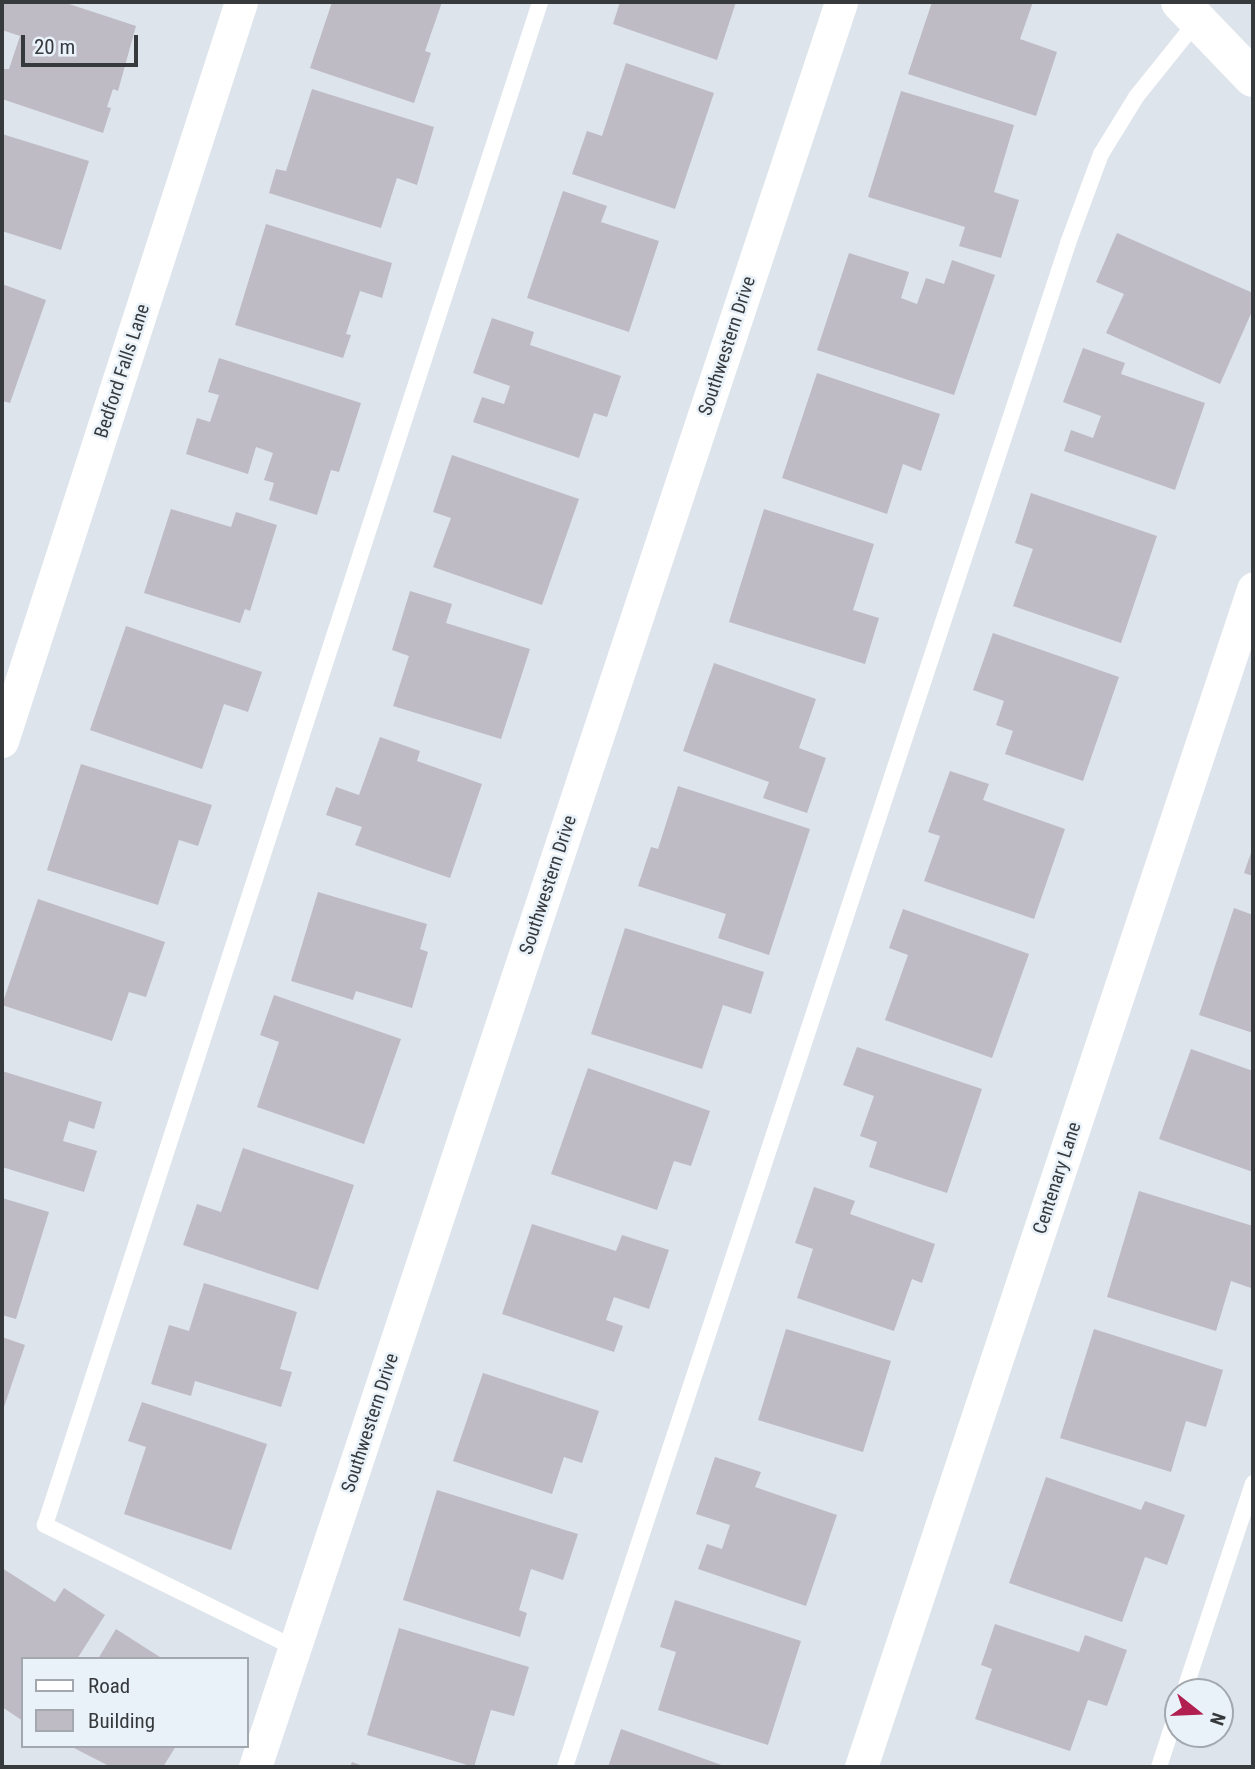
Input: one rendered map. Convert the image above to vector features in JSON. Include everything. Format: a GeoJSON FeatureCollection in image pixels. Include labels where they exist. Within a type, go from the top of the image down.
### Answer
{"type":"FeatureCollection","features":[{"type":"Feature","properties":{"kind":"street","name":"Bedford Falls Lane"},"geometry":{"type":"LineString","coordinates":[[2,741],[241,2]]}},
{"type":"Feature","properties":{"kind":"street","name":"Southwestern Drive"},"geometry":{"type":"LineString","coordinates":[[255,1767],[841,2]]}},
{"type":"Feature","properties":{"kind":"street"},"geometry":{"type":"LineString","coordinates":[[1189,11],[1253,78]]}},
{"type":"Feature","properties":{"kind":"street","name":"Centenary Lane"},"geometry":{"type":"LineString","coordinates":[[862,1767],[1253,589]]}},
{"type":"Feature","properties":{"kind":"lane"},"geometry":{"type":"LineString","coordinates":[[295,1648],[45,1525],[540,2]]}},
{"type":"Feature","properties":{"kind":"lane"},"geometry":{"type":"LineString","coordinates":[[565,1767],[1068,243],[1101,154],[1189,11]]}},
{"type":"Feature","properties":{"kind":"lane"},"geometry":{"type":"LineString","coordinates":[[1189,1678],[1253,1483]]}},
{"type":"Feature","properties":{"kind":"lane"},"geometry":{"type":"LineString","coordinates":[[1159,1767],[1165,1748]]}},
{"type":"Feature","properties":{"kind":"building"},"geometry":{"type":"Polygon","coordinates":[[[2,2],[63,2],[136,26],[118,91],[113,89],[107,107],[111,108],[103,133],[2,99],[2,69],[9,69],[20,36],[2,30],[2,2]]]}},
{"type":"Feature","properties":{"kind":"building"},"geometry":{"type":"Polygon","coordinates":[[[332,2],[442,2],[425,51],[431,53],[414,103],[310,68],[332,2]]]}},
{"type":"Feature","properties":{"kind":"building"},"geometry":{"type":"Polygon","coordinates":[[[620,2],[736,2],[717,60],[613,24],[620,2]]]}},
{"type":"Feature","properties":{"kind":"building"},"geometry":{"type":"Polygon","coordinates":[[[932,2],[1033,2],[1020,39],[1057,52],[1036,116],[908,74],[932,2]]]}},
{"type":"Feature","properties":{"kind":"building"},"geometry":{"type":"Polygon","coordinates":[[[626,63],[714,93],[675,209],[572,174],[587,131],[602,136],[626,63]]]}},
{"type":"Feature","properties":{"kind":"building"},"geometry":{"type":"Polygon","coordinates":[[[312,89],[434,127],[417,185],[397,178],[381,228],[269,193],[276,169],[286,171],[312,89]]]}},
{"type":"Feature","properties":{"kind":"building"},"geometry":{"type":"Polygon","coordinates":[[[901,91],[1014,125],[994,192],[1019,200],[1001,258],[959,246],[965,227],[868,197],[901,91]]]}},
{"type":"Feature","properties":{"kind":"building"},"geometry":{"type":"Polygon","coordinates":[[[2,134],[89,161],[61,250],[2,231],[2,134]]]}},
{"type":"Feature","properties":{"kind":"building"},"geometry":{"type":"Polygon","coordinates":[[[563,191],[607,206],[601,222],[659,241],[629,332],[527,298],[563,191]]]}},
{"type":"Feature","properties":{"kind":"building"},"geometry":{"type":"Polygon","coordinates":[[[266,224],[392,263],[382,298],[360,291],[346,334],[351,335],[343,358],[235,325],[266,224]]]}},
{"type":"Feature","properties":{"kind":"building"},"geometry":{"type":"Polygon","coordinates":[[[1117,233],[1253,293],[1253,309],[1220,384],[1106,333],[1124,294],[1096,282],[1117,233]]]}},
{"type":"Feature","properties":{"kind":"building"},"geometry":{"type":"Polygon","coordinates":[[[849,253],[909,272],[901,298],[917,304],[926,278],[944,284],[952,260],[995,275],[954,395],[817,350],[849,253]]]}},
{"type":"Feature","properties":{"kind":"building"},"geometry":{"type":"Polygon","coordinates":[[[2,284],[46,300],[10,403],[2,401],[2,284]]]}},
{"type":"Feature","properties":{"kind":"building"},"geometry":{"type":"Polygon","coordinates":[[[492,318],[534,332],[530,345],[621,376],[607,417],[594,413],[579,458],[473,422],[482,397],[504,404],[510,386],[473,373],[492,318]]]}},
{"type":"Feature","properties":{"kind":"building"},"geometry":{"type":"Polygon","coordinates":[[[1083,348],[1125,363],[1121,374],[1205,403],[1175,490],[1064,451],[1071,430],[1093,438],[1101,416],[1063,402],[1083,348]]]}},
{"type":"Feature","properties":{"kind":"building"},"geometry":{"type":"Polygon","coordinates":[[[219,358],[361,403],[339,472],[331,470],[317,515],[269,500],[274,483],[264,480],[273,453],[256,447],[248,474],[186,454],[197,418],[210,422],[219,395],[208,392],[219,358]]]}},
{"type":"Feature","properties":{"kind":"building"},"geometry":{"type":"Polygon","coordinates":[[[817,373],[940,414],[921,471],[903,464],[887,514],[782,478],[817,373]]]}},
{"type":"Feature","properties":{"kind":"building"},"geometry":{"type":"Polygon","coordinates":[[[452,455],[579,499],[542,605],[433,567],[451,518],[433,512],[452,455]]]}},
{"type":"Feature","properties":{"kind":"building"},"geometry":{"type":"Polygon","coordinates":[[[1031,493],[1157,536],[1121,643],[1013,606],[1033,549],[1015,543],[1031,493]]]}},
{"type":"Feature","properties":{"kind":"building"},"geometry":{"type":"Polygon","coordinates":[[[171,509],[231,527],[236,512],[277,525],[250,611],[245,609],[240,623],[144,593],[171,509]]]}},
{"type":"Feature","properties":{"kind":"building"},"geometry":{"type":"Polygon","coordinates":[[[764,509],[874,544],[853,610],[879,618],[865,664],[729,622],[764,509]]]}},
{"type":"Feature","properties":{"kind":"building"},"geometry":{"type":"Polygon","coordinates":[[[410,591],[452,604],[446,623],[530,649],[501,739],[393,706],[409,656],[392,650],[410,591]]]}},
{"type":"Feature","properties":{"kind":"building"},"geometry":{"type":"Polygon","coordinates":[[[126,626],[262,672],[248,712],[224,704],[202,769],[90,730],[126,626]]]}},
{"type":"Feature","properties":{"kind":"building"},"geometry":{"type":"Polygon","coordinates":[[[993,633],[1119,677],[1083,781],[1005,754],[1013,731],[996,725],[1004,701],[973,690],[993,633]]]}},
{"type":"Feature","properties":{"kind":"building"},"geometry":{"type":"Polygon","coordinates":[[[714,663],[816,699],[799,748],[826,758],[807,813],[763,798],[769,782],[683,751],[714,663]]]}},
{"type":"Feature","properties":{"kind":"building"},"geometry":{"type":"Polygon","coordinates":[[[380,737],[420,751],[417,761],[482,784],[450,878],[355,845],[362,827],[326,815],[336,787],[359,795],[380,737]]]}},
{"type":"Feature","properties":{"kind":"building"},"geometry":{"type":"Polygon","coordinates":[[[81,764],[212,805],[198,846],[179,840],[158,905],[47,870],[81,764]]]}},
{"type":"Feature","properties":{"kind":"building"},"geometry":{"type":"Polygon","coordinates":[[[950,771],[989,784],[983,800],[1065,829],[1034,919],[924,881],[940,836],[928,832],[950,771]]]}},
{"type":"Feature","properties":{"kind":"building"},"geometry":{"type":"Polygon","coordinates":[[[678,786],[810,829],[769,955],[718,938],[726,914],[638,886],[651,847],[658,849],[678,786]]]}},
{"type":"Feature","properties":{"kind":"building"},"geometry":{"type":"Polygon","coordinates":[[[1253,847],[1253,876],[1244,873],[1253,847]]]}},
{"type":"Feature","properties":{"kind":"building"},"geometry":{"type":"Polygon","coordinates":[[[318,892],[427,924],[420,949],[428,952],[412,1008],[356,991],[353,1000],[291,981],[318,892]]]}},
{"type":"Feature","properties":{"kind":"building"},"geometry":{"type":"Polygon","coordinates":[[[38,899],[165,942],[146,997],[129,992],[112,1041],[2,1005],[38,899]]]}},
{"type":"Feature","properties":{"kind":"building"},"geometry":{"type":"Polygon","coordinates":[[[1234,908],[1253,915],[1253,1033],[1199,1015],[1234,908]]]}},
{"type":"Feature","properties":{"kind":"building"},"geometry":{"type":"Polygon","coordinates":[[[903,909],[1029,954],[992,1058],[885,1020],[908,955],[889,948],[903,909]]]}},
{"type":"Feature","properties":{"kind":"building"},"geometry":{"type":"Polygon","coordinates":[[[625,928],[764,972],[751,1014],[723,1005],[702,1069],[591,1034],[625,928]]]}},
{"type":"Feature","properties":{"kind":"building"},"geometry":{"type":"Polygon","coordinates":[[[274,995],[401,1039],[364,1144],[257,1107],[279,1042],[260,1035],[274,995]]]}},
{"type":"Feature","properties":{"kind":"building"},"geometry":{"type":"Polygon","coordinates":[[[857,1047],[982,1089],[947,1193],[869,1167],[877,1142],[860,1136],[874,1096],[843,1085],[857,1047]]]}},
{"type":"Feature","properties":{"kind":"building"},"geometry":{"type":"Polygon","coordinates":[[[1191,1049],[1253,1071],[1253,1172],[1159,1139],[1191,1049]]]}},
{"type":"Feature","properties":{"kind":"building"},"geometry":{"type":"Polygon","coordinates":[[[588,1068],[710,1111],[691,1166],[674,1161],[657,1210],[551,1174],[588,1068]]]}},
{"type":"Feature","properties":{"kind":"building"},"geometry":{"type":"Polygon","coordinates":[[[2,1071],[102,1102],[94,1129],[69,1121],[63,1141],[97,1151],[84,1192],[2,1167],[2,1071]]]}},
{"type":"Feature","properties":{"kind":"building"},"geometry":{"type":"Polygon","coordinates":[[[243,1148],[354,1185],[318,1290],[183,1245],[197,1204],[221,1212],[243,1148]]]}},
{"type":"Feature","properties":{"kind":"building"},"geometry":{"type":"Polygon","coordinates":[[[814,1187],[855,1201],[850,1214],[935,1244],[922,1283],[912,1279],[894,1331],[797,1298],[813,1249],[795,1243],[814,1187]]]}},
{"type":"Feature","properties":{"kind":"building"},"geometry":{"type":"Polygon","coordinates":[[[1139,1191],[1253,1226],[1251,1288],[1231,1281],[1216,1331],[1107,1297],[1139,1191]]]}},
{"type":"Feature","properties":{"kind":"building"},"geometry":{"type":"Polygon","coordinates":[[[2,1198],[49,1212],[16,1319],[2,1315],[2,1198]]]}},
{"type":"Feature","properties":{"kind":"building"},"geometry":{"type":"Polygon","coordinates":[[[532,1224],[616,1251],[622,1235],[669,1250],[649,1309],[614,1297],[606,1320],[623,1326],[614,1352],[502,1314],[532,1224]]]}},
{"type":"Feature","properties":{"kind":"building"},"geometry":{"type":"Polygon","coordinates":[[[204,1283],[297,1312],[280,1369],[292,1372],[281,1407],[195,1381],[191,1396],[151,1384],[169,1325],[189,1331],[204,1283]]]}},
{"type":"Feature","properties":{"kind":"building"},"geometry":{"type":"Polygon","coordinates":[[[786,1329],[891,1361],[863,1452],[758,1420],[786,1329]]]}},
{"type":"Feature","properties":{"kind":"building"},"geometry":{"type":"Polygon","coordinates":[[[1094,1329],[1223,1370],[1206,1427],[1186,1421],[1171,1472],[1060,1438],[1094,1329]]]}},
{"type":"Feature","properties":{"kind":"building"},"geometry":{"type":"Polygon","coordinates":[[[2,1337],[25,1345],[4,1407],[2,1406],[2,1337]]]}},
{"type":"Feature","properties":{"kind":"building"},"geometry":{"type":"Polygon","coordinates":[[[483,1373],[599,1411],[582,1463],[564,1457],[552,1494],[453,1461],[483,1373]]]}},
{"type":"Feature","properties":{"kind":"building"},"geometry":{"type":"Polygon","coordinates":[[[142,1402],[267,1444],[231,1550],[124,1514],[146,1447],[128,1441],[142,1402]]]}},
{"type":"Feature","properties":{"kind":"building"},"geometry":{"type":"Polygon","coordinates":[[[715,1457],[761,1472],[755,1487],[837,1515],[806,1606],[698,1569],[707,1544],[722,1549],[730,1525],[696,1514],[715,1457]]]}},
{"type":"Feature","properties":{"kind":"building"},"geometry":{"type":"Polygon","coordinates":[[[1046,1477],[1141,1510],[1145,1501],[1185,1515],[1167,1565],[1145,1557],[1122,1622],[1009,1583],[1046,1477]]]}},
{"type":"Feature","properties":{"kind":"building"},"geometry":{"type":"Polygon","coordinates":[[[437,1490],[578,1534],[563,1580],[531,1569],[519,1610],[527,1613],[520,1637],[403,1600],[437,1490]]]}},
{"type":"Feature","properties":{"kind":"building"},"geometry":{"type":"Polygon","coordinates":[[[2,1568],[55,1602],[64,1588],[105,1615],[78,1657],[21,1657],[21,1720],[2,1707],[2,1568]]]}},
{"type":"Feature","properties":{"kind":"building"},"geometry":{"type":"Polygon","coordinates":[[[675,1600],[801,1641],[768,1745],[658,1710],[676,1652],[660,1647],[675,1600]]]}},
{"type":"Feature","properties":{"kind":"building"},"geometry":{"type":"Polygon","coordinates":[[[995,1624],[1079,1652],[1085,1635],[1127,1650],[1107,1706],[1088,1700],[1070,1751],[975,1719],[992,1669],[981,1665],[995,1624]]]}},
{"type":"Feature","properties":{"kind":"building"},"geometry":{"type":"Polygon","coordinates":[[[399,1628],[529,1667],[514,1716],[491,1710],[474,1767],[367,1735],[399,1628]]]}},
{"type":"Feature","properties":{"kind":"building"},"geometry":{"type":"Polygon","coordinates":[[[116,1629],[160,1657],[99,1657],[116,1629]]]}},
{"type":"Feature","properties":{"kind":"building"},"geometry":{"type":"Polygon","coordinates":[[[621,1729],[727,1767],[608,1767],[621,1729]]]}},
{"type":"Feature","properties":{"kind":"building"},"geometry":{"type":"Polygon","coordinates":[[[74,1748],[175,1748],[163,1767],[111,1767],[74,1748]]]}},
{"type":"Feature","properties":{"kind":"building"},"geometry":{"type":"Polygon","coordinates":[[[352,1762],[366,1767],[350,1767],[352,1762]]]}}]}
